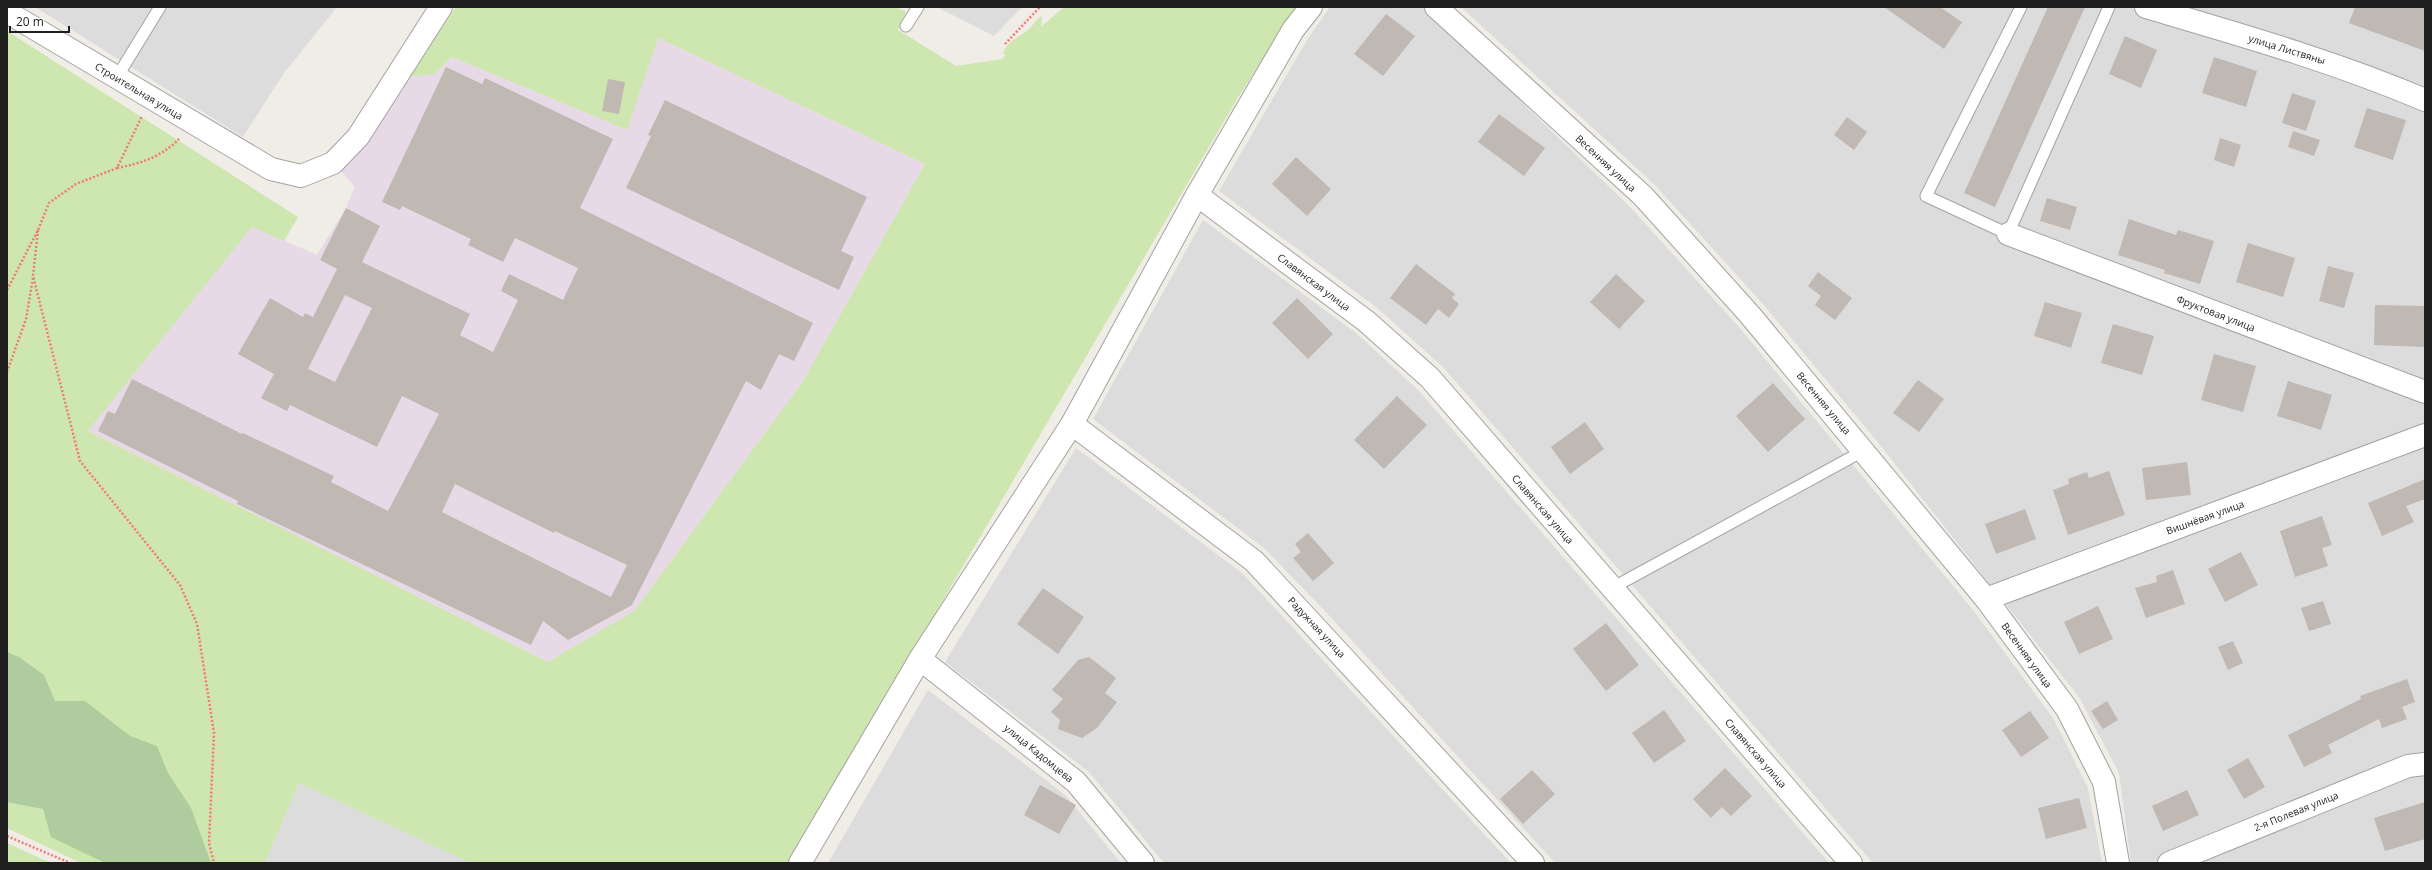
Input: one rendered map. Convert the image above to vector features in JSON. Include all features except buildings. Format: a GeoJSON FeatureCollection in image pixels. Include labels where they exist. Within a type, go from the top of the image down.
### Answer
{"type":"FeatureCollection","features":[{"type":"Feature","properties":{"kind":"street","name":"Строительная улица"},"geometry":{"type":"LineString","coordinates":[[7,12],[203,130],[271,169],[302,176],[333,163],[358,137],[441,7]]}},
{"type":"Feature","properties":{"kind":"street"},"geometry":{"type":"LineString","coordinates":[[800,863],[920,659],[1072,424],[1198,195],[1293,30],[1311,7]]}},
{"type":"Feature","properties":{"kind":"street","name":"Весенняя улица"},"geometry":{"type":"LineString","coordinates":[[1436,7],[1642,196],[1750,315],[1986,599],[2067,709],[2101,776],[2104,782],[2118,863]]}},
{"type":"Feature","properties":{"kind":"street","name":"улица Листвяны"},"geometry":{"type":"LineString","coordinates":[[2146,7],[2352,70],[2425,100]]}},
{"type":"Feature","properties":{"kind":"street","name":"Славянская улица"},"geometry":{"type":"LineString","coordinates":[[1198,195],[1366,320],[1430,378],[1851,863]]}},
{"type":"Feature","properties":{"kind":"street","name":"Фруктовая улица"},"geometry":{"type":"LineString","coordinates":[[2008,234],[2425,392]]}},
{"type":"Feature","properties":{"kind":"street","name":"Радужная улица"},"geometry":{"type":"LineString","coordinates":[[1072,424],[1254,561],[1533,863]]}},
{"type":"Feature","properties":{"kind":"street","name":"Вишнёвая улица"},"geometry":{"type":"LineString","coordinates":[[1986,599],[2425,435]]}},
{"type":"Feature","properties":{"kind":"street","name":"улица Кадомцева"},"geometry":{"type":"LineString","coordinates":[[920,659],[1076,782],[1143,863]]}},
{"type":"Feature","properties":{"kind":"street","name":"2-я Полевая улица"},"geometry":{"type":"LineString","coordinates":[[2169,863],[2408,766],[2425,764]]}},
{"type":"Feature","properties":{"kind":"lane"},"geometry":{"type":"LineString","coordinates":[[117,77],[160,7]]}},
{"type":"Feature","properties":{"kind":"lane"},"geometry":{"type":"LineString","coordinates":[[906,26],[918,7]]}},
{"type":"Feature","properties":{"kind":"lane"},"geometry":{"type":"LineString","coordinates":[[2022,7],[1926,196],[2008,234],[2109,7]]}},
{"type":"Feature","properties":{"kind":"lane"},"geometry":{"type":"LineString","coordinates":[[1612,588],[1863,451]]}},
{"type":"Feature","properties":{"kind":"path"},"geometry":{"type":"LineString","coordinates":[[1005,44],[1040,7]]}},
{"type":"Feature","properties":{"kind":"path"},"geometry":{"type":"LineString","coordinates":[[117,168],[150,98]]}},
{"type":"Feature","properties":{"kind":"path"},"geometry":{"type":"LineString","coordinates":[[7,290],[38,230],[49,203],[76,184],[117,168],[143,163],[163,153],[186,132],[203,130]]}},
{"type":"Feature","properties":{"kind":"path"},"geometry":{"type":"LineString","coordinates":[[7,372],[26,319],[34,276],[38,230]]}},
{"type":"Feature","properties":{"kind":"path"},"geometry":{"type":"LineString","coordinates":[[34,276],[80,461],[180,585],[197,624],[214,734],[209,843],[214,863]]}},
{"type":"Feature","properties":{"kind":"path"},"geometry":{"type":"LineString","coordinates":[[7,836],[70,863]]}},
{"type":"Feature","properties":{"kind":"shaded area"},"geometry":{"type":"Polygon","coordinates":[[[35,7],[337,7],[284,73],[243,137],[35,7]]]}},
{"type":"Feature","properties":{"kind":"shaded area"},"geometry":{"type":"Polygon","coordinates":[[[937,7],[1022,7],[994,36],[937,7]]]}},
{"type":"Feature","properties":{"kind":"shaded area"},"geometry":{"type":"Polygon","coordinates":[[[1330,7],[1423,7],[1631,208],[1738,326],[1973,610],[2053,718],[2088,788],[2102,863],[1873,863],[1443,367],[1376,307],[1219,191],[1307,40],[1330,7]]]}},
{"type":"Feature","properties":{"kind":"shaded area"},"geometry":{"type":"Polygon","coordinates":[[[1461,7],[2425,7],[2425,863],[2131,863],[2119,773],[2079,697],[1876,440],[1763,304],[1654,184],[1461,7]]]}},
{"type":"Feature","properties":{"kind":"shaded area"},"geometry":{"type":"Polygon","coordinates":[[[658,38],[925,164],[803,381],[635,610],[548,662],[88,431],[252,226],[317,255],[346,208],[355,187],[341,171],[408,77],[435,74],[452,57],[627,130],[658,38]]]}},
{"type":"Feature","properties":{"kind":"shaded area"},"geometry":{"type":"Polygon","coordinates":[[[1203,220],[1356,333],[1418,390],[1829,863],[1555,863],[1325,611],[1264,548],[1093,419],[1203,220]]]}},
{"type":"Feature","properties":{"kind":"shaded area"},"geometry":{"type":"Polygon","coordinates":[[[1076,448],[1243,574],[1511,863],[1164,863],[1089,772],[945,662],[1076,448]]]}},
{"type":"Feature","properties":{"kind":"shaded area"},"geometry":{"type":"Polygon","coordinates":[[[928,690],[1065,795],[1121,863],[828,863],[928,690]]]}},
{"type":"Feature","properties":{"kind":"shaded area"},"geometry":{"type":"Polygon","coordinates":[[[299,783],[471,863],[265,863],[299,783]]]}},
{"type":"Feature","properties":{"kind":"green space"},"geometry":{"type":"Polygon","coordinates":[[[456,7],[896,7],[906,12],[898,30],[956,66],[1002,59],[1006,55],[1003,54],[1005,49],[1011,41],[1030,28],[1041,16],[1041,27],[1064,7],[1297,7],[1237,99],[789,863],[471,863],[299,783],[265,863],[81,863],[7,828],[7,31],[298,217],[284,241],[252,227],[88,431],[548,662],[635,610],[803,381],[925,164],[658,38],[627,130],[452,57],[435,74],[408,77],[456,7]]]}},
{"type":"Feature","properties":{"kind":"green space"},"geometry":{"type":"Polygon","coordinates":[[[7,652],[19,657],[44,675],[55,701],[85,701],[130,736],[157,746],[168,773],[191,808],[211,863],[105,863],[51,837],[43,809],[7,802],[7,652]]]}},
{"type":"Feature","properties":{"kind":"green space"},"geometry":{"type":"Polygon","coordinates":[[[7,843],[51,863],[7,863],[7,843]]]}}]}
